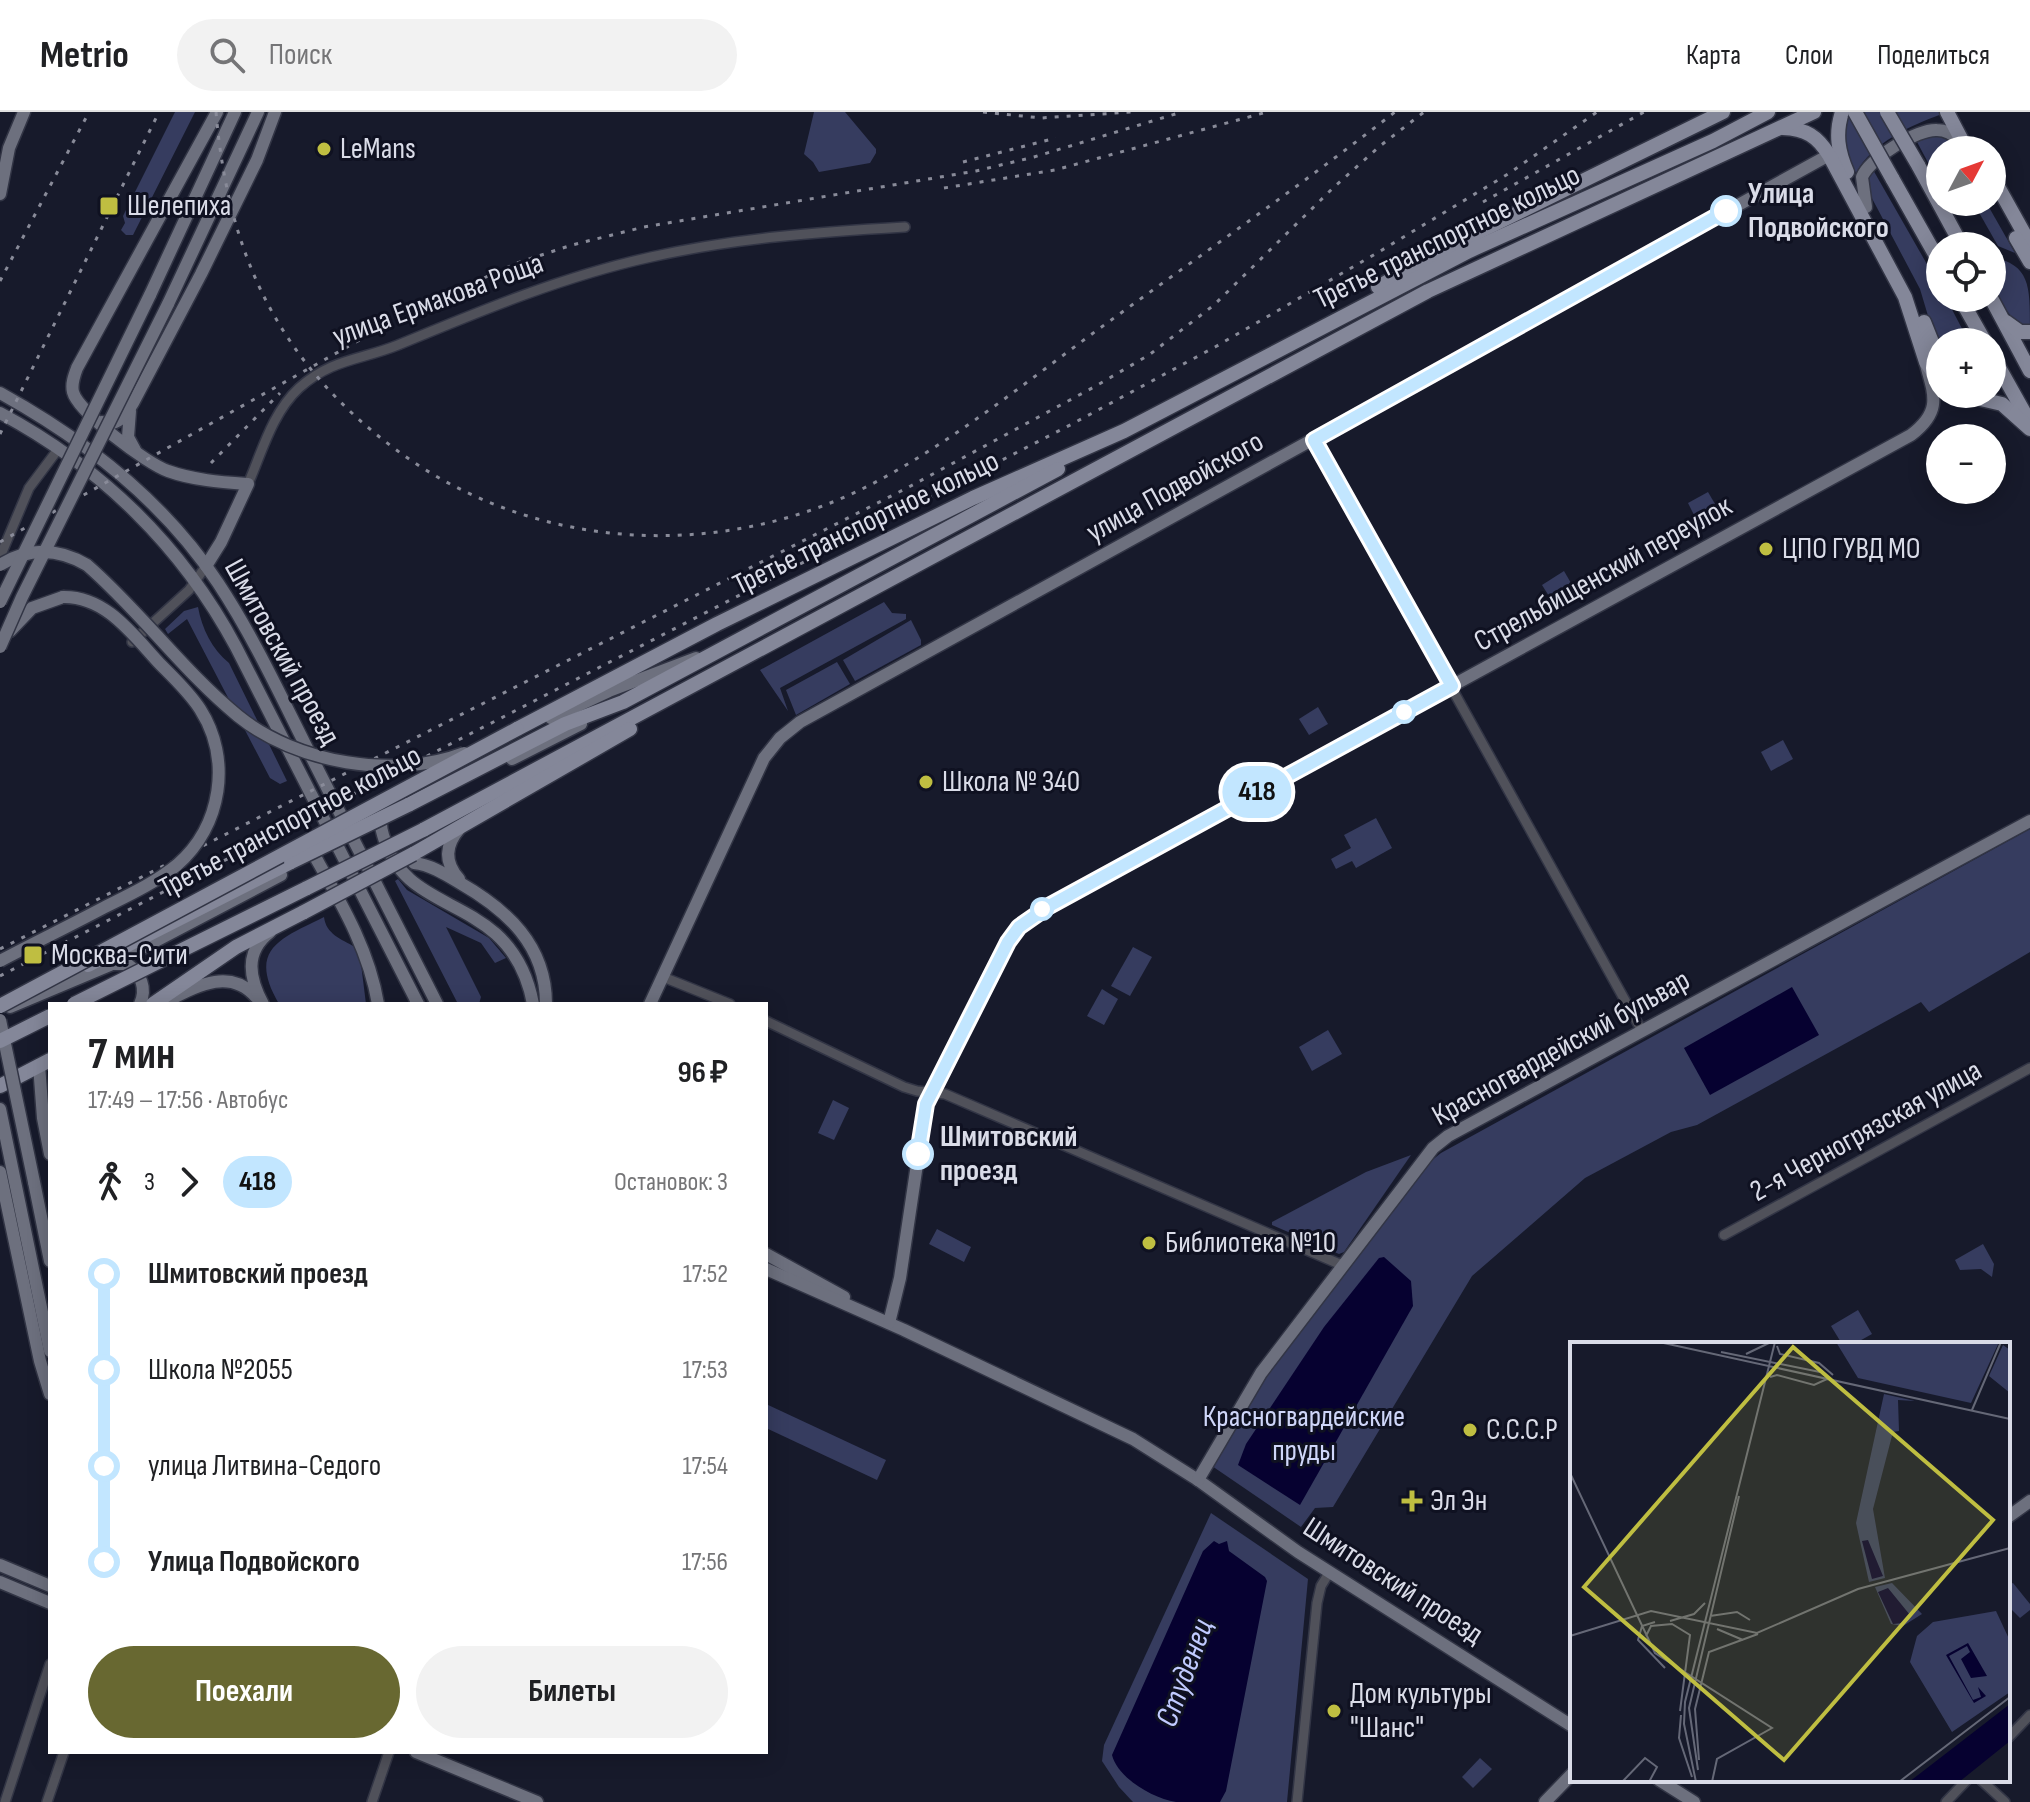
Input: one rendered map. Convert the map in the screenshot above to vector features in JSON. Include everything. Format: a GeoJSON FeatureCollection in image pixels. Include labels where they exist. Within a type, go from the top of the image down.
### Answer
{"type":"FeatureCollection","features":[{"type":"Feature","properties":{"kind":"main road"},"geometry":{"type":"LineString","coordinates":[[2,188],[9,148],[24,112]]}},
{"type":"Feature","properties":{"kind":"main road"},"geometry":{"type":"LineString","coordinates":[[217,112],[77,368],[73,378],[73,394],[95,419],[154,466],[185,476],[248,484]]}},
{"type":"Feature","properties":{"kind":"main road"},"geometry":{"type":"LineString","coordinates":[[0,602],[150,295],[235,112]]}},
{"type":"Feature","properties":{"kind":"main road"},"geometry":{"type":"LineString","coordinates":[[0,647],[258,112]]}},
{"type":"Feature","properties":{"kind":"main road"},"geometry":{"type":"LineString","coordinates":[[95,419],[112,424],[133,403],[257,160],[275,112]]}},
{"type":"Feature","properties":{"kind":"main road"},"geometry":{"type":"LineString","coordinates":[[1292,342],[1419,262],[1723,112]]}},
{"type":"Feature","properties":{"kind":"main road","name":"Третье транспортное кольцо"},"geometry":{"type":"LineString","coordinates":[[0,1006],[16,995],[107,957],[410,808],[565,724],[623,702],[993,505],[1124,431],[1469,251],[1713,141],[1768,112]]}},
{"type":"Feature","properties":{"kind":"main road","name":"Третье транспортное кольцо"},"geometry":{"type":"LineString","coordinates":[[78,1002],[423,830],[1428,291],[1814,112]]}},
{"type":"Feature","properties":{"kind":"main road"},"geometry":{"type":"LineString","coordinates":[[1842,112],[1837,132],[1838,146],[1848,174],[1907,280],[1926,340]]}},
{"type":"Feature","properties":{"kind":"main road"},"geometry":{"type":"LineString","coordinates":[[1855,112],[1926,238]]}},
{"type":"Feature","properties":{"kind":"main road"},"geometry":{"type":"LineString","coordinates":[[1887,112],[1954,232]]}},
{"type":"Feature","properties":{"kind":"main road"},"geometry":{"type":"LineString","coordinates":[[1947,112],[1962,136]]}},
{"type":"Feature","properties":{"kind":"main road"},"geometry":{"type":"LineString","coordinates":[[1958,112],[1966,136]]}},
{"type":"Feature","properties":{"kind":"main road"},"geometry":{"type":"LineString","coordinates":[[1783,128],[1802,129],[1821,142],[1905,297],[1926,346]]}},
{"type":"Feature","properties":{"kind":"main road"},"geometry":{"type":"LineString","coordinates":[[1866,207],[1862,187],[1864,172],[1879,158],[1898,145],[1934,129],[1954,136]]}},
{"type":"Feature","properties":{"kind":"main road","name":"улица Подвойского"},"geometry":{"type":"LineString","coordinates":[[651,1002],[764,758],[780,738],[800,722],[1829,155]]}},
{"type":"Feature","properties":{"kind":"main road"},"geometry":{"type":"LineString","coordinates":[[0,163],[2,188]]}},
{"type":"Feature","properties":{"kind":"main road"},"geometry":{"type":"LineString","coordinates":[[2006,201],[2030,244]]}},
{"type":"Feature","properties":{"kind":"main road"},"geometry":{"type":"LineString","coordinates":[[2004,216],[2030,262]]}},
{"type":"Feature","properties":{"kind":"main road"},"geometry":{"type":"LineString","coordinates":[[2000,314],[2012,328],[2030,332]]}},
{"type":"Feature","properties":{"kind":"main road"},"geometry":{"type":"LineString","coordinates":[[2000,314],[2030,371]]}},
{"type":"Feature","properties":{"kind":"main road"},"geometry":{"type":"LineString","coordinates":[[2006,380],[2030,422]]}},
{"type":"Feature","properties":{"kind":"main road","name":"Шмитовский проезд"},"geometry":{"type":"LineString","coordinates":[[0,393],[64,431],[103,460],[158,511],[206,566],[251,639],[436,1002]]}},
{"type":"Feature","properties":{"kind":"main road"},"geometry":{"type":"LineString","coordinates":[[133,403],[127,427],[128,437],[139,455]]}},
{"type":"Feature","properties":{"kind":"main road","name":"Стрельбищенский переулок"},"geometry":{"type":"LineString","coordinates":[[889,1323],[900,1278],[925,1109],[1008,942],[1027,920],[1911,435],[1924,424],[1933,408]]}},
{"type":"Feature","properties":{"kind":"main road"},"geometry":{"type":"LineString","coordinates":[[2006,408],[2030,429]]}},
{"type":"Feature","properties":{"kind":"main road","name":"Шмитовский проезд"},"geometry":{"type":"LineString","coordinates":[[0,413],[59,448],[93,473],[133,509],[196,581],[236,647],[417,1002]]}},
{"type":"Feature","properties":{"kind":"main road","name":"Третье транспортное кольцо"},"geometry":{"type":"LineString","coordinates":[[0,1006],[717,624],[973,498],[1124,431]]}},
{"type":"Feature","properties":{"kind":"main road","name":"улица Ермакова Роща"},"geometry":{"type":"LineString","coordinates":[[206,566],[221,542],[248,484]]}},
{"type":"Feature","properties":{"kind":"main road"},"geometry":{"type":"LineString","coordinates":[[0,565],[19,555],[34,552],[50,551],[74,557],[100,576],[239,717],[266,734],[326,758],[369,766],[427,762],[456,756],[517,729]]}},
{"type":"Feature","properties":{"kind":"main road"},"geometry":{"type":"LineString","coordinates":[[0,647],[19,620],[41,604],[67,597],[95,603],[115,617],[194,701],[214,740],[219,772],[209,822],[196,845],[178,864],[138,890],[0,961]]}},
{"type":"Feature","properties":{"kind":"main road"},"geometry":{"type":"LineString","coordinates":[[532,1002],[520,964],[502,940],[487,927],[418,887],[402,873],[382,833],[380,819],[385,807],[398,797],[600,694],[722,649]]}},
{"type":"Feature","properties":{"kind":"main road"},"geometry":{"type":"LineString","coordinates":[[156,1002],[236,947],[385,869],[414,858],[478,814],[601,748],[689,688]]}},
{"type":"Feature","properties":{"kind":"main road"},"geometry":{"type":"LineString","coordinates":[[478,814],[457,831],[450,842],[447,854],[453,872],[509,917],[528,940],[542,968],[546,1002]]}},
{"type":"Feature","properties":{"kind":"main road","name":"Красногвардейский бульвар"},"geometry":{"type":"LineString","coordinates":[[1198,1480],[1261,1373],[1433,1148],[1448,1136],[2030,821]]}},
{"type":"Feature","properties":{"kind":"main road"},"geometry":{"type":"LineString","coordinates":[[16,995],[268,860],[303,848],[313,853],[361,944],[373,975],[378,1002]]}},
{"type":"Feature","properties":{"kind":"main road"},"geometry":{"type":"LineString","coordinates":[[414,858],[474,891]]}},
{"type":"Feature","properties":{"kind":"main road"},"geometry":{"type":"LineString","coordinates":[[0,1006],[110,965],[292,865]]}},
{"type":"Feature","properties":{"kind":"main road"},"geometry":{"type":"LineString","coordinates":[[261,1002],[251,974],[254,951],[268,934],[304,912]]}},
{"type":"Feature","properties":{"kind":"main road"},"geometry":{"type":"LineString","coordinates":[[110,965],[127,964],[139,976],[143,992],[140,1002]]}},
{"type":"Feature","properties":{"kind":"main road"},"geometry":{"type":"LineString","coordinates":[[165,1002],[198,986],[220,980],[242,984],[260,1002]]}},
{"type":"Feature","properties":{"kind":"main road"},"geometry":{"type":"LineString","coordinates":[[0,1041],[48,1017]]}},
{"type":"Feature","properties":{"kind":"main road"},"geometry":{"type":"LineString","coordinates":[[0,1020],[48,1251]]}},
{"type":"Feature","properties":{"kind":"main road"},"geometry":{"type":"LineString","coordinates":[[0,1086],[44,1062],[43,1118],[48,1144]]}},
{"type":"Feature","properties":{"kind":"main road"},"geometry":{"type":"LineString","coordinates":[[0,1109],[48,1341]]}},
{"type":"Feature","properties":{"kind":"main road"},"geometry":{"type":"LineString","coordinates":[[0,1172],[2,1198],[48,1387]]}},
{"type":"Feature","properties":{"kind":"main road","name":"Шмитовский проезд"},"geometry":{"type":"LineString","coordinates":[[768,1255],[889,1323]]}},
{"type":"Feature","properties":{"kind":"main road","name":"Шмитовский проезд"},"geometry":{"type":"LineString","coordinates":[[768,1270],[889,1323],[1133,1439],[1198,1480],[1329,1573],[1570,1725]]}},
{"type":"Feature","properties":{"kind":"main road"},"geometry":{"type":"LineString","coordinates":[[2010,1516],[2030,1501]]}},
{"type":"Feature","properties":{"kind":"main road"},"geometry":{"type":"LineString","coordinates":[[0,1565],[48,1585]]}},
{"type":"Feature","properties":{"kind":"main road"},"geometry":{"type":"LineString","coordinates":[[33,1579],[48,1580]]}},
{"type":"Feature","properties":{"kind":"main road"},"geometry":{"type":"LineString","coordinates":[[0,1582],[48,1602]]}},
{"type":"Feature","properties":{"kind":"main road"},"geometry":{"type":"LineString","coordinates":[[421,1754],[537,1802]]}},
{"type":"Feature","properties":{"kind":"main road"},"geometry":{"type":"LineString","coordinates":[[1545,1802],[1570,1776]]}},
{"type":"Feature","properties":{"kind":"main road"},"geometry":{"type":"LineString","coordinates":[[1662,1782],[1694,1802]]}},
{"type":"Feature","properties":{"kind":"street","name":"улица Ермакова Роща"},"geometry":{"type":"LineString","coordinates":[[248,484],[281,409],[299,388],[333,364],[370,355],[474,313],[601,270],[650,257],[758,237],[905,227]]}},
{"type":"Feature","properties":{"kind":"street"},"geometry":{"type":"LineString","coordinates":[[1314,440],[1642,1031]]}},
{"type":"Feature","properties":{"kind":"street"},"geometry":{"type":"LineString","coordinates":[[0,557],[29,488],[59,448]]}},
{"type":"Feature","properties":{"kind":"street","name":"улица Ермакова Роща"},"geometry":{"type":"LineString","coordinates":[[132,642],[189,590],[206,566]]}},
{"type":"Feature","properties":{"kind":"street"},"geometry":{"type":"LineString","coordinates":[[663,977],[725,1002]]}},
{"type":"Feature","properties":{"kind":"street"},"geometry":{"type":"LineString","coordinates":[[768,1022],[904,1087],[945,1094],[1344,1264]]}},
{"type":"Feature","properties":{"kind":"street","name":"2-я Черногрязская улица"},"geometry":{"type":"LineString","coordinates":[[1724,1235],[2030,1068]]}},
{"type":"Feature","properties":{"kind":"street"},"geometry":{"type":"LineString","coordinates":[[1297,1802],[1317,1603],[1321,1586],[1329,1573]]}},
{"type":"Feature","properties":{"kind":"street"},"geometry":{"type":"LineString","coordinates":[[5,1802],[48,1670]]}},
{"type":"Feature","properties":{"kind":"street"},"geometry":{"type":"LineString","coordinates":[[2010,1736],[2030,1715]]}},
{"type":"Feature","properties":{"kind":"street"},"geometry":{"type":"LineString","coordinates":[[47,1802],[63,1754]]}},
{"type":"Feature","properties":{"kind":"street"},"geometry":{"type":"LineString","coordinates":[[372,1802],[388,1754]]}},
{"type":"Feature","properties":{"kind":"street"},"geometry":{"type":"LineString","coordinates":[[1946,1802],[1965,1782]]}},
{"type":"Feature","properties":{"kind":"street"},"geometry":{"type":"LineString","coordinates":[[1983,1782],[2005,1802]]}},
{"type":"Feature","properties":{"kind":"green space"},"geometry":{"type":"Polygon","coordinates":[[[175,112],[195,112],[133,235],[126,235],[121,230],[125,223],[123,216],[175,112]]]}},
{"type":"Feature","properties":{"kind":"green space"},"geometry":{"type":"Polygon","coordinates":[[[814,112],[845,112],[876,149],[870,163],[819,172],[804,154],[814,112]]]}},
{"type":"Feature","properties":{"kind":"green space"},"geometry":{"type":"Polygon","coordinates":[[[1848,112],[1942,114],[1882,144],[1856,173],[1842,145],[1848,112]]]}},
{"type":"Feature","properties":{"kind":"green space"},"geometry":{"type":"Polygon","coordinates":[[[1925,135],[1938,136],[1926,136],[1926,159],[1916,140],[1925,135]]]}},
{"type":"Feature","properties":{"kind":"green space"},"geometry":{"type":"Polygon","coordinates":[[[1872,168],[1926,262],[1926,309],[1920,289],[1866,187],[1872,168]]]}},
{"type":"Feature","properties":{"kind":"green space"},"geometry":{"type":"Polygon","coordinates":[[[1981,216],[1994,216],[2003,232],[1990,232],[1981,216]]]}},
{"type":"Feature","properties":{"kind":"green space"},"geometry":{"type":"Polygon","coordinates":[[[2006,237],[2015,253],[2006,249],[2006,237]]]}},
{"type":"Feature","properties":{"kind":"green space"},"geometry":{"type":"Polygon","coordinates":[[[2006,261],[2014,265],[2025,279],[2030,328],[2017,322],[2007,311],[2006,261]]]}},
{"type":"Feature","properties":{"kind":"green space"},"geometry":{"type":"Polygon","coordinates":[[[1927,312],[1953,312],[1962,328],[1932,328],[1927,312]]]}},
{"type":"Feature","properties":{"kind":"green space"},"geometry":{"type":"Polygon","coordinates":[[[1708,492],[1718,509],[1697,521],[1688,503],[1708,492]]]}},
{"type":"Feature","properties":{"kind":"green space"},"geometry":{"type":"Polygon","coordinates":[[[1564,571],[1575,590],[1554,604],[1542,585],[1564,571]]]}},
{"type":"Feature","properties":{"kind":"green space"},"geometry":{"type":"Polygon","coordinates":[[[884,602],[892,613],[906,614],[906,619],[780,688],[788,711],[760,670],[884,602]]]}},
{"type":"Feature","properties":{"kind":"green space"},"geometry":{"type":"Polygon","coordinates":[[[198,607],[209,638],[229,663],[287,781],[280,784],[270,778],[187,619],[168,634],[165,629],[184,611],[198,607]]]}},
{"type":"Feature","properties":{"kind":"green space"},"geometry":{"type":"Polygon","coordinates":[[[911,620],[921,645],[855,681],[843,660],[911,620]]]}},
{"type":"Feature","properties":{"kind":"green space"},"geometry":{"type":"Polygon","coordinates":[[[837,662],[850,684],[796,715],[786,690],[837,662]]]}},
{"type":"Feature","properties":{"kind":"green space"},"geometry":{"type":"Polygon","coordinates":[[[1318,707],[1328,724],[1309,735],[1299,719],[1318,707]]]}},
{"type":"Feature","properties":{"kind":"green space"},"geometry":{"type":"Polygon","coordinates":[[[1783,740],[1793,759],[1771,771],[1761,752],[1783,740]]]}},
{"type":"Feature","properties":{"kind":"green space"},"geometry":{"type":"Polygon","coordinates":[[[1376,818],[1392,848],[1356,868],[1352,861],[1336,869],[1331,859],[1351,848],[1344,835],[1376,818]]]}},
{"type":"Feature","properties":{"kind":"green space","name":"Красногвардейские пруды"},"geometry":{"type":"Polygon","coordinates":[[[2030,829],[2030,952],[1929,1012],[1921,1002],[1697,1125],[1671,1132],[1585,1178],[1472,1276],[1333,1507],[1315,1508],[1301,1527],[1212,1466],[1269,1371],[1427,1164],[1441,1153],[2030,829]]]}},
{"type":"Feature","properties":{"kind":"green space"},"geometry":{"type":"Polygon","coordinates":[[[398,879],[407,890],[489,938],[506,958],[495,963],[481,943],[446,927],[481,997],[480,1002],[457,1002],[395,881],[398,879]]]}},
{"type":"Feature","properties":{"kind":"green space"},"geometry":{"type":"Polygon","coordinates":[[[324,917],[331,932],[355,947],[361,964],[366,1002],[278,1002],[266,970],[268,958],[273,948],[294,932],[324,917]]]}},
{"type":"Feature","properties":{"kind":"green space"},"geometry":{"type":"Polygon","coordinates":[[[1133,947],[1152,957],[1130,996],[1111,986],[1133,947]]]}},
{"type":"Feature","properties":{"kind":"green space"},"geometry":{"type":"Polygon","coordinates":[[[1102,989],[1118,999],[1104,1025],[1087,1016],[1102,989]]]}},
{"type":"Feature","properties":{"kind":"green space"},"geometry":{"type":"Polygon","coordinates":[[[1328,1030],[1342,1054],[1312,1071],[1299,1047],[1328,1030]]]}},
{"type":"Feature","properties":{"kind":"green space"},"geometry":{"type":"Polygon","coordinates":[[[833,1100],[849,1108],[834,1140],[818,1133],[833,1100]]]}},
{"type":"Feature","properties":{"kind":"green space"},"geometry":{"type":"Polygon","coordinates":[[[1881,1119],[1887,1130],[1856,1147],[1850,1135],[1881,1119]]]}},
{"type":"Feature","properties":{"kind":"green space"},"geometry":{"type":"Polygon","coordinates":[[[1411,1155],[1344,1252],[1339,1254],[1272,1225],[1272,1222],[1366,1172],[1411,1155]]]}},
{"type":"Feature","properties":{"kind":"green space"},"geometry":{"type":"Polygon","coordinates":[[[937,1229],[971,1247],[964,1262],[929,1244],[937,1229]]]}},
{"type":"Feature","properties":{"kind":"green space"},"geometry":{"type":"Polygon","coordinates":[[[1983,1244],[1994,1264],[1992,1277],[1981,1269],[1960,1270],[1955,1260],[1983,1244]]]}},
{"type":"Feature","properties":{"kind":"green space"},"geometry":{"type":"Polygon","coordinates":[[[1858,1310],[1872,1334],[1858,1342],[1841,1342],[1831,1326],[1858,1310]]]}},
{"type":"Feature","properties":{"kind":"green space"},"geometry":{"type":"Polygon","coordinates":[[[768,1405],[886,1460],[877,1480],[768,1429],[768,1405]]]}},
{"type":"Feature","properties":{"kind":"green space"},"geometry":{"type":"Polygon","coordinates":[[[1211,1513],[1308,1579],[1287,1802],[1133,1802],[1102,1761],[1104,1745],[1211,1513]]]}},
{"type":"Feature","properties":{"kind":"green space"},"geometry":{"type":"Polygon","coordinates":[[[2013,1583],[2030,1604],[2030,1610],[2020,1618],[2010,1608],[2010,1584],[2013,1583]]]}},
{"type":"Feature","properties":{"kind":"green space"},"geometry":{"type":"Polygon","coordinates":[[[1480,1758],[1492,1769],[1473,1788],[1462,1777],[1480,1758]]]}},
{"type":"Feature","properties":{"kind":"water"},"geometry":{"type":"Polygon","coordinates":[[[1792,987],[1819,1035],[1710,1095],[1684,1048],[1792,987]]]}},
{"type":"Feature","properties":{"kind":"water"},"geometry":{"type":"Polygon","coordinates":[[[1384,1257],[1411,1281],[1413,1306],[1300,1505],[1238,1465],[1246,1444],[1324,1327],[1379,1258],[1384,1257]]]}},
{"type":"Feature","properties":{"kind":"water","name":"Студенец"},"geometry":{"type":"Polygon","coordinates":[[[1214,1541],[1219,1544],[1227,1541],[1229,1551],[1267,1581],[1226,1791],[1220,1802],[1176,1802],[1137,1786],[1121,1771],[1112,1755],[1203,1551],[1214,1541]]]}},
{"type":"Feature","properties":{"kind":"railway"},"geometry":{"type":"LineString","coordinates":[[0,281],[89,112]]}},
{"type":"Feature","properties":{"kind":"railway"},"geometry":{"type":"LineString","coordinates":[[0,434],[159,112]]}},
{"type":"Feature","properties":{"kind":"railway"},"geometry":{"type":"LineString","coordinates":[[216,112],[222,164],[233,213],[247,259],[266,302],[320,380],[354,415],[395,449],[451,484],[510,510],[572,527],[636,535],[700,534],[763,524],[826,505],[885,477],[998,403],[1395,112]]}},
{"type":"Feature","properties":{"kind":"railway"},"geometry":{"type":"LineString","coordinates":[[983,112],[1041,118],[1131,112]]}},
{"type":"Feature","properties":{"kind":"railway"},"geometry":{"type":"LineString","coordinates":[[0,542],[413,310],[517,263],[644,227],[976,171],[1034,157],[1182,112]]}},
{"type":"Feature","properties":{"kind":"railway"},"geometry":{"type":"LineString","coordinates":[[944,188],[1055,170],[1267,112]]}},
{"type":"Feature","properties":{"kind":"railway"},"geometry":{"type":"LineString","coordinates":[[0,949],[907,488],[1149,355],[1214,305],[1334,187],[1424,112]]}},
{"type":"Feature","properties":{"kind":"railway"},"geometry":{"type":"LineString","coordinates":[[0,976],[1072,424],[1215,347],[1508,174],[1597,112]]}},
{"type":"Feature","properties":{"kind":"railway"},"geometry":{"type":"LineString","coordinates":[[1483,202],[1644,112]]}},
{"type":"Feature","properties":{"kind":"railway"},"geometry":{"type":"LineString","coordinates":[[963,162],[1056,138]]}},
{"type":"Feature","properties":{"kind":"railway"},"geometry":{"type":"LineString","coordinates":[[211,463],[280,393]]}},
{"type":"Feature","properties":{"kind":"bus line","name":"418"},"geometry":{"type":"LineString","coordinates":[[918,1154],[926,1104],[1008,942],[1019,927],[1049,906],[1452,686],[1314,440],[1726,211]]}},
{"type":"Feature","properties":{"kind":"place","name":"LeMans"},"geometry":{"type":"Point","coordinates":[324,149]}},
{"type":"Feature","properties":{"kind":"place","name":"Шелепиха"},"geometry":{"type":"Point","coordinates":[109,206]}},
{"type":"Feature","properties":{"kind":"place","name":"Улица Подвойского"},"geometry":{"type":"Point","coordinates":[1726,211]}},
{"type":"Feature","properties":{"kind":"place","name":"ЦПО ГУВД МО"},"geometry":{"type":"Point","coordinates":[1766,549]}},
{"type":"Feature","properties":{"kind":"place","name":"Школа № 340"},"geometry":{"type":"Point","coordinates":[926,782]}},
{"type":"Feature","properties":{"kind":"place","name":"Москва-Сити"},"geometry":{"type":"Point","coordinates":[33,955]}},
{"type":"Feature","properties":{"kind":"place","name":"Шмитовский проезд"},"geometry":{"type":"Point","coordinates":[918,1154]}},
{"type":"Feature","properties":{"kind":"place","name":"Библиотека №10"},"geometry":{"type":"Point","coordinates":[1149,1243]}},
{"type":"Feature","properties":{"kind":"place","name":"С.С.С.Р"},"geometry":{"type":"Point","coordinates":[1470,1430]}},
{"type":"Feature","properties":{"kind":"place","name":"Эл Эн"},"geometry":{"type":"Point","coordinates":[1412,1501]}},
{"type":"Feature","properties":{"kind":"place","name":"Дом культуры \"Шанс\""},"geometry":{"type":"Point","coordinates":[1334,1711]}}]}
